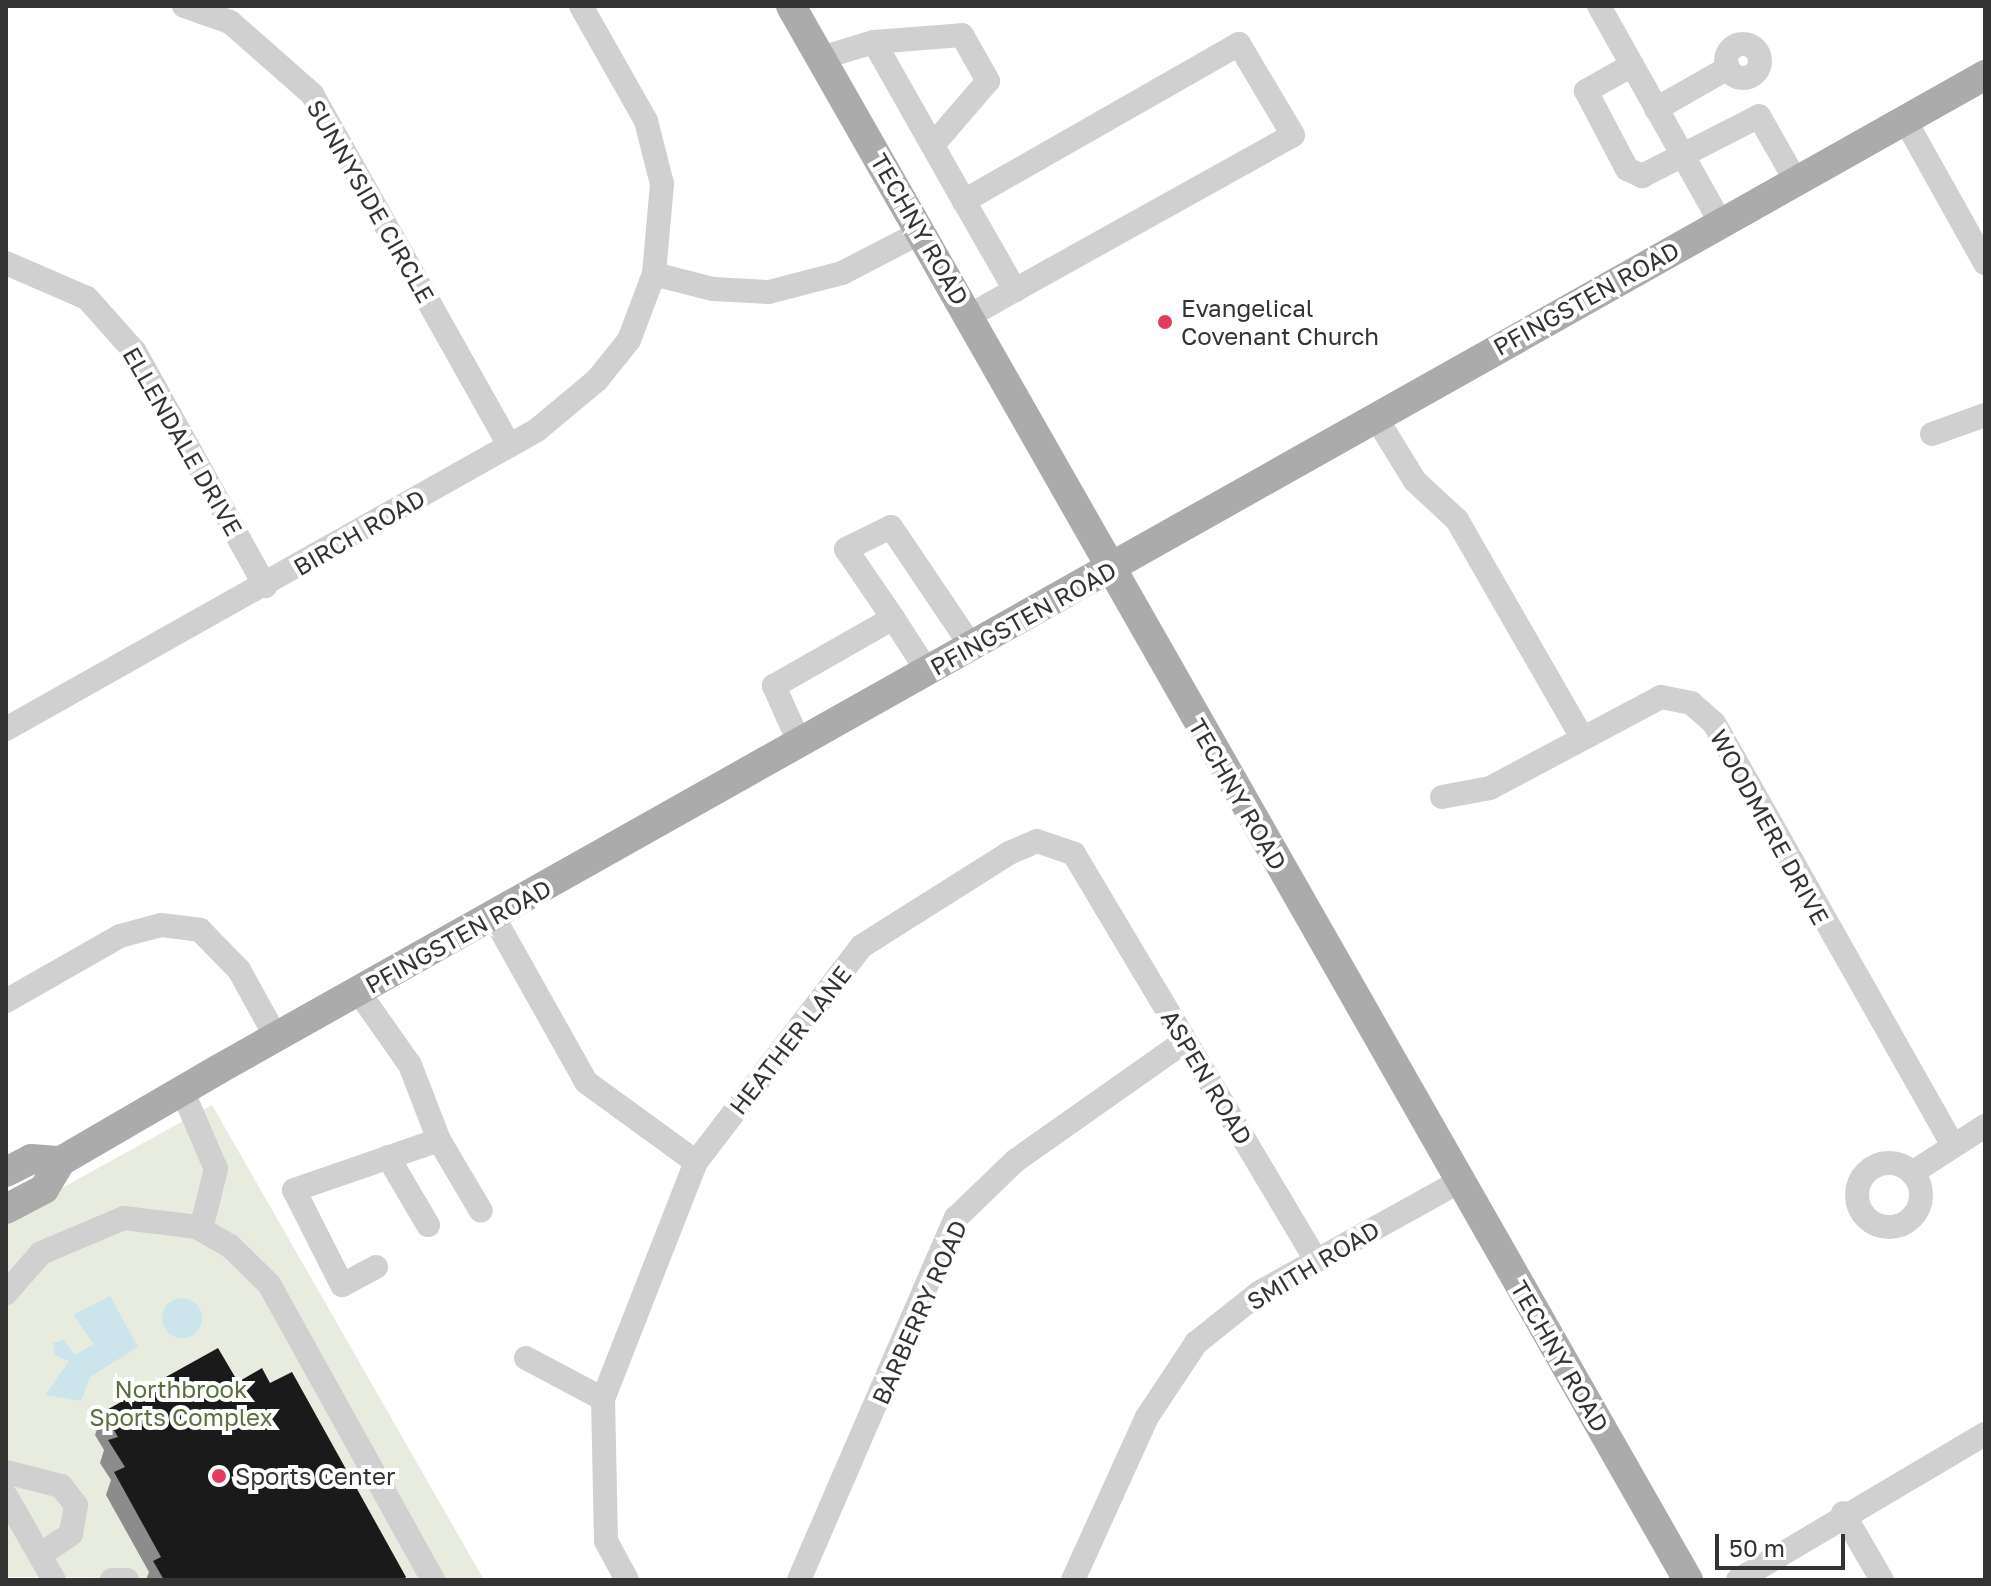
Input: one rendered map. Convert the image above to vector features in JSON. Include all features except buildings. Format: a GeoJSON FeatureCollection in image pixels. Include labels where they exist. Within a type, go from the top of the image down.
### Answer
{"type":"FeatureCollection","features":[{"type":"Feature","properties":{"kind":"main road","name":"TECHNY ROAD"},"geometry":{"type":"LineString","coordinates":[[791,6],[1688,1580]]}},
{"type":"Feature","properties":{"kind":"main road","name":"PFINGSTEN ROAD"},"geometry":{"type":"LineString","coordinates":[[6,1209],[44,1189],[61,1161],[182,1090],[1985,75]]}},
{"type":"Feature","properties":{"kind":"main road","name":"PFINGSTEN ROAD"},"geometry":{"type":"LineString","coordinates":[[6,1172],[31,1159],[61,1161]]}},
{"type":"Feature","properties":{"kind":"street","name":"SUNNYSIDE CIRCLE"},"geometry":{"type":"LineString","coordinates":[[184,6],[230,22],[312,94],[509,445]]}},
{"type":"Feature","properties":{"kind":"street","name":"BIRCH ROAD"},"geometry":{"type":"LineString","coordinates":[[6,729],[265,586],[509,445],[597,380],[629,340],[654,274],[663,208],[646,121],[581,6]]}},
{"type":"Feature","properties":{"kind":"street"},"geometry":{"type":"LineString","coordinates":[[1599,6],[1721,223]]}},
{"type":"Feature","properties":{"kind":"street"},"geometry":{"type":"LineString","coordinates":[[821,58],[874,42],[962,35],[988,81],[933,145]]}},
{"type":"Feature","properties":{"kind":"street"},"geometry":{"type":"LineString","coordinates":[[874,42],[1015,290]]}},
{"type":"Feature","properties":{"kind":"street"},"geometry":{"type":"LineString","coordinates":[[964,201],[1239,44],[1293,135],[969,316]]}},
{"type":"Feature","properties":{"kind":"street"},"geometry":{"type":"LineString","coordinates":[[1632,65],[1586,91],[1627,169],[1642,176],[1759,116]]}},
{"type":"Feature","properties":{"kind":"street"},"geometry":{"type":"LineString","coordinates":[[1656,109],[1736,73],[1796,181]]}},
{"type":"Feature","properties":{"kind":"street"},"geometry":{"type":"LineString","coordinates":[[1905,120],[1985,263]]}},
{"type":"Feature","properties":{"kind":"street"},"geometry":{"type":"LineString","coordinates":[[654,274],[713,289],[769,292],[842,273],[921,232]]}},
{"type":"Feature","properties":{"kind":"street","name":"ELLENDALE DRIVE"},"geometry":{"type":"LineString","coordinates":[[6,263],[87,298],[135,352],[265,586]]}},
{"type":"Feature","properties":{"kind":"street"},"geometry":{"type":"LineString","coordinates":[[1932,434],[1985,415]]}},
{"type":"Feature","properties":{"kind":"street"},"geometry":{"type":"LineString","coordinates":[[1375,416],[1415,481],[1457,520],[1582,737]]}},
{"type":"Feature","properties":{"kind":"street"},"geometry":{"type":"LineString","coordinates":[[928,672],[846,549],[891,527],[972,647]]}},
{"type":"Feature","properties":{"kind":"street"},"geometry":{"type":"LineString","coordinates":[[800,744],[774,686],[893,618]]}},
{"type":"Feature","properties":{"kind":"street","name":"WOODMERE DRIVE"},"geometry":{"type":"LineString","coordinates":[[1442,797],[1490,788],[1661,697],[1691,703],[1714,723],[1951,1142]]}},
{"type":"Feature","properties":{"kind":"street","name":"HEATHER LANE"},"geometry":{"type":"LineString","coordinates":[[603,1399],[696,1162],[862,946],[1037,841],[1074,854],[1097,893]]}},
{"type":"Feature","properties":{"kind":"street","name":"ASPEN ROAD"},"geometry":{"type":"LineString","coordinates":[[1097,893],[1316,1260]]}},
{"type":"Feature","properties":{"kind":"street"},"geometry":{"type":"LineString","coordinates":[[493,916],[586,1082],[696,1162]]}},
{"type":"Feature","properties":{"kind":"street"},"geometry":{"type":"LineString","coordinates":[[6,1001],[120,936],[161,925],[200,930],[239,970],[276,1037]]}},
{"type":"Feature","properties":{"kind":"street"},"geometry":{"type":"LineString","coordinates":[[358,991],[410,1065],[439,1140],[481,1211]]}},
{"type":"Feature","properties":{"kind":"street","name":"BARBERRY ROAD"},"geometry":{"type":"LineString","coordinates":[[799,1580],[956,1218],[1015,1161],[1185,1041]]}},
{"type":"Feature","properties":{"kind":"street"},"geometry":{"type":"LineString","coordinates":[[182,1090],[216,1169],[201,1229]]}},
{"type":"Feature","properties":{"kind":"street"},"geometry":{"type":"LineString","coordinates":[[1912,1173],[1951,1142],[1985,1126]]}},
{"type":"Feature","properties":{"kind":"street"},"geometry":{"type":"LineString","coordinates":[[376,1267],[342,1285],[294,1190],[439,1140]]}},
{"type":"Feature","properties":{"kind":"street"},"geometry":{"type":"LineString","coordinates":[[388,1157],[428,1225]]}},
{"type":"Feature","properties":{"kind":"street","name":"SMITH ROAD"},"geometry":{"type":"LineString","coordinates":[[1073,1580],[1173,1372],[1196,1343],[1260,1292],[1460,1181]]}},
{"type":"Feature","properties":{"kind":"street"},"geometry":{"type":"LineString","coordinates":[[6,1293],[41,1253],[81,1231],[154,1216],[201,1229],[269,1284],[433,1580]]}},
{"type":"Feature","properties":{"kind":"street"},"geometry":{"type":"LineString","coordinates":[[526,1358],[603,1399],[606,1541],[627,1580]]}},
{"type":"Feature","properties":{"kind":"street"},"geometry":{"type":"LineString","coordinates":[[1738,1580],[1843,1513],[1985,1434]]}},
{"type":"Feature","properties":{"kind":"street"},"geometry":{"type":"LineString","coordinates":[[6,1472],[61,1486],[76,1505],[71,1534],[40,1555]]}},
{"type":"Feature","properties":{"kind":"street"},"geometry":{"type":"LineString","coordinates":[[6,1496],[54,1580]]}},
{"type":"Feature","properties":{"kind":"street"},"geometry":{"type":"LineString","coordinates":[[1843,1513],[1882,1580]]}},
{"type":"Feature","properties":{"kind":"street"},"geometry":{"type":"LineString","coordinates":[[112,1580],[127,1580]]}},
{"type":"Feature","properties":{"kind":"green space","name":"Northbrook Sports Complex"},"geometry":{"type":"Polygon","coordinates":[[[212,1105],[484,1580],[6,1577],[6,1219],[212,1105]]]}},
{"type":"Feature","properties":{"kind":"water"},"geometry":{"type":"Polygon","coordinates":[[[110,1296],[138,1347],[90,1377],[81,1401],[45,1395],[69,1361],[55,1355],[53,1343],[64,1340],[75,1355],[94,1344],[73,1315],[110,1296]]]}},
{"type":"Feature","properties":{"kind":"water"},"geometry":{"type":"Polygon","coordinates":[[[182,1298],[196,1304],[202,1318],[196,1332],[182,1338],[168,1332],[162,1318],[168,1304],[182,1298]]]}},
{"type":"Feature","properties":{"kind":"place","name":"Evangelical Covenant Church"},"geometry":{"type":"Point","coordinates":[1165,322]}},
{"type":"Feature","properties":{"kind":"place","name":"Sports Center"},"geometry":{"type":"Point","coordinates":[219,1476]}}]}
